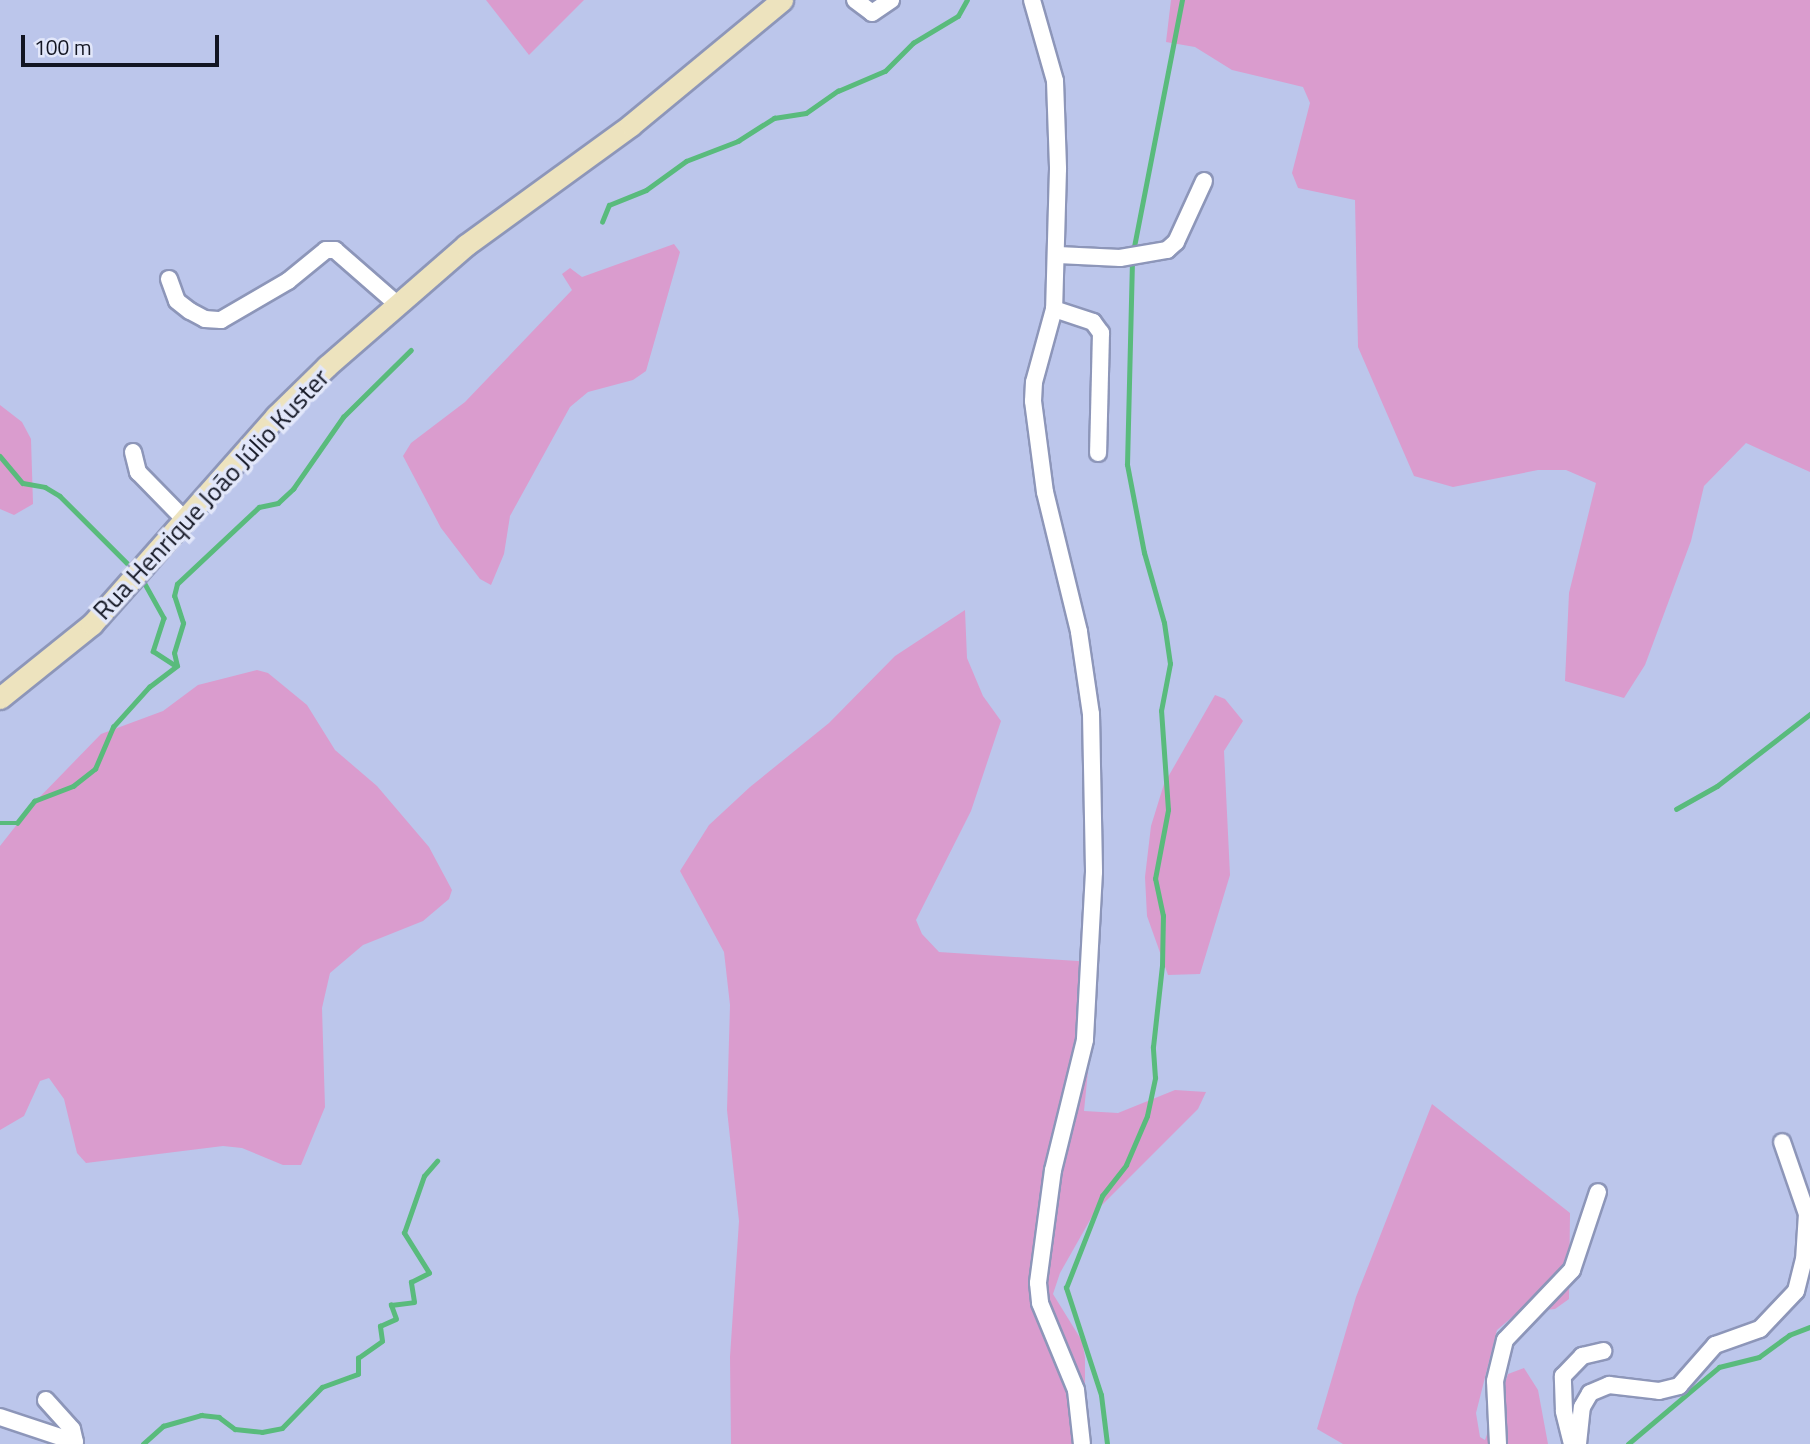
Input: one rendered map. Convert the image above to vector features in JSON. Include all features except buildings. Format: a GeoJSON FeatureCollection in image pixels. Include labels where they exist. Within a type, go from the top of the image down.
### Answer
{"type":"FeatureCollection","features":[{"type":"Feature","properties":{"kind":"street","name":"Rua Henrique João Júlio Kuster"},"geometry":{"type":"LineString","coordinates":[[0,698],[92,624],[276,416],[398,305],[501,218],[728,49],[782,0]]}},
{"type":"Feature","properties":{"kind":"street"},"geometry":{"type":"LineString","coordinates":[[855,0],[872,13],[891,0]]}},
{"type":"Feature","properties":{"kind":"street"},"geometry":{"type":"LineString","coordinates":[[1032,0],[1055,81],[1058,255],[1054,309],[1034,382],[1033,401],[1045,492],[1079,632],[1091,714],[1094,912],[1085,1040],[1053,1170],[1038,1283],[1040,1303],[1076,1390],[1082,1444]]}},
{"type":"Feature","properties":{"kind":"street"},"geometry":{"type":"LineString","coordinates":[[1058,255],[1133,257],[1171,247],[1204,181]]}},
{"type":"Feature","properties":{"kind":"street"},"geometry":{"type":"LineString","coordinates":[[169,279],[177,301],[205,319],[221,320],[288,281],[326,250],[335,250],[398,305]]}},
{"type":"Feature","properties":{"kind":"street"},"geometry":{"type":"LineString","coordinates":[[1054,309],[1093,322],[1101,333],[1098,453]]}},
{"type":"Feature","properties":{"kind":"street"},"geometry":{"type":"LineString","coordinates":[[133,452],[138,472],[184,519]]}},
{"type":"Feature","properties":{"kind":"street"},"geometry":{"type":"LineString","coordinates":[[1575,1444],[1582,1407],[1590,1392],[1609,1385],[1659,1391],[1679,1386],[1714,1345],[1760,1329],[1803,1290],[1807,1214],[1782,1142]]}},
{"type":"Feature","properties":{"kind":"street"},"geometry":{"type":"LineString","coordinates":[[1498,1444],[1498,1357],[1513,1329],[1572,1270],[1598,1192]]}},
{"type":"Feature","properties":{"kind":"street"},"geometry":{"type":"LineString","coordinates":[[1575,1444],[1562,1397],[1563,1376],[1573,1362],[1603,1351]]}},
{"type":"Feature","properties":{"kind":"street"},"geometry":{"type":"LineString","coordinates":[[0,1418],[75,1442],[72,1429],[46,1400]]}},
{"type":"Feature","properties":{"kind":"shaded area"},"geometry":{"type":"Polygon","coordinates":[[[486,0],[584,0],[529,55],[486,0]]]}},
{"type":"Feature","properties":{"kind":"shaded area"},"geometry":{"type":"Polygon","coordinates":[[[1171,0],[1810,0],[1810,472],[1746,443],[1704,486],[1691,541],[1645,665],[1624,698],[1565,681],[1569,593],[1596,483],[1566,470],[1538,470],[1453,487],[1414,476],[1358,347],[1355,200],[1298,188],[1292,173],[1310,103],[1303,87],[1232,70],[1195,47],[1166,42],[1171,0]]]}},
{"type":"Feature","properties":{"kind":"shaded area"},"geometry":{"type":"Polygon","coordinates":[[[674,244],[680,252],[646,371],[633,380],[588,392],[570,407],[510,516],[504,554],[491,585],[480,579],[441,528],[403,456],[411,443],[465,402],[572,290],[562,274],[570,268],[582,277],[674,244]]]}},
{"type":"Feature","properties":{"kind":"shaded area"},"geometry":{"type":"Polygon","coordinates":[[[0,405],[22,422],[31,439],[33,504],[14,515],[0,509],[0,405]]]}},
{"type":"Feature","properties":{"kind":"shaded area"},"geometry":{"type":"Polygon","coordinates":[[[965,610],[967,658],[983,696],[1001,721],[971,811],[916,920],[922,934],[939,952],[1093,962],[1098,971],[1084,1111],[1118,1113],[1175,1090],[1206,1092],[1198,1109],[1094,1213],[1060,1273],[1053,1294],[1082,1341],[1085,1357],[1085,1444],[731,1444],[730,1357],[739,1221],[727,1110],[730,1005],[724,952],[680,871],[709,825],[750,787],[829,723],[895,656],[965,610]]]}},
{"type":"Feature","properties":{"kind":"shaded area"},"geometry":{"type":"Polygon","coordinates":[[[257,670],[268,673],[307,705],[335,750],[377,786],[429,847],[452,890],[449,899],[423,921],[363,945],[330,973],[322,1008],[325,1107],[301,1165],[283,1165],[242,1148],[223,1146],[86,1163],[77,1153],[64,1099],[49,1078],[40,1081],[24,1116],[0,1130],[0,846],[33,804],[101,734],[163,711],[198,685],[257,670]]]}},
{"type":"Feature","properties":{"kind":"shaded area"},"geometry":{"type":"Polygon","coordinates":[[[1215,695],[1225,699],[1243,721],[1224,751],[1230,875],[1200,974],[1168,975],[1147,916],[1145,877],[1151,826],[1164,784],[1215,695]]]}},
{"type":"Feature","properties":{"kind":"shaded area"},"geometry":{"type":"Polygon","coordinates":[[[1432,1104],[1570,1213],[1569,1299],[1555,1309],[1517,1313],[1497,1330],[1476,1413],[1480,1437],[1485,1440],[1508,1374],[1524,1368],[1538,1390],[1548,1444],[1343,1444],[1317,1429],[1356,1297],[1432,1104]]]}},
{"type":"Feature","properties":{"kind":"waterway"},"geometry":{"type":"LineString","coordinates":[[602,222],[609,205],[646,190],[686,161],[738,141],[774,118],[806,113],[838,91],[885,71],[913,43],[958,16],[967,0]]}},
{"type":"Feature","properties":{"kind":"waterway"},"geometry":{"type":"LineString","coordinates":[[1133,252],[1182,0]]}},
{"type":"Feature","properties":{"kind":"waterway"},"geometry":{"type":"LineString","coordinates":[[1107,1444],[1101,1395],[1066,1288],[1102,1196],[1126,1165],[1147,1116],[1155,1078],[1153,1047],[1162,966],[1163,916],[1155,879],[1168,810],[1161,711],[1170,664],[1164,623],[1144,553],[1127,465],[1132,261]]}},
{"type":"Feature","properties":{"kind":"waterway"},"geometry":{"type":"LineString","coordinates":[[177,666],[174,653],[183,623],[174,596],[177,584],[259,507],[278,503],[293,489],[343,417],[411,350]]}},
{"type":"Feature","properties":{"kind":"waterway"},"geometry":{"type":"LineString","coordinates":[[0,456],[23,483],[45,487],[60,496],[130,566]]}},
{"type":"Feature","properties":{"kind":"waterway"},"geometry":{"type":"LineString","coordinates":[[144,582],[164,618],[153,651],[176,666]]}},
{"type":"Feature","properties":{"kind":"waterway"},"geometry":{"type":"LineString","coordinates":[[0,823],[17,823],[34,801],[73,786],[95,769],[113,727],[149,687],[177,666]]}},
{"type":"Feature","properties":{"kind":"waterway"},"geometry":{"type":"LineString","coordinates":[[1676,809],[1717,786],[1810,714]]}},
{"type":"Feature","properties":{"kind":"waterway"},"geometry":{"type":"LineString","coordinates":[[143,1444],[163,1426],[201,1415],[219,1417],[235,1429],[262,1432],[282,1428],[322,1387],[358,1374],[358,1358],[382,1341],[380,1326],[396,1319],[391,1305],[414,1302],[411,1282],[429,1273],[404,1233],[424,1176],[437,1161]]}},
{"type":"Feature","properties":{"kind":"waterway"},"geometry":{"type":"LineString","coordinates":[[1628,1444],[1719,1367],[1759,1357],[1789,1335],[1810,1327]]}}]}
